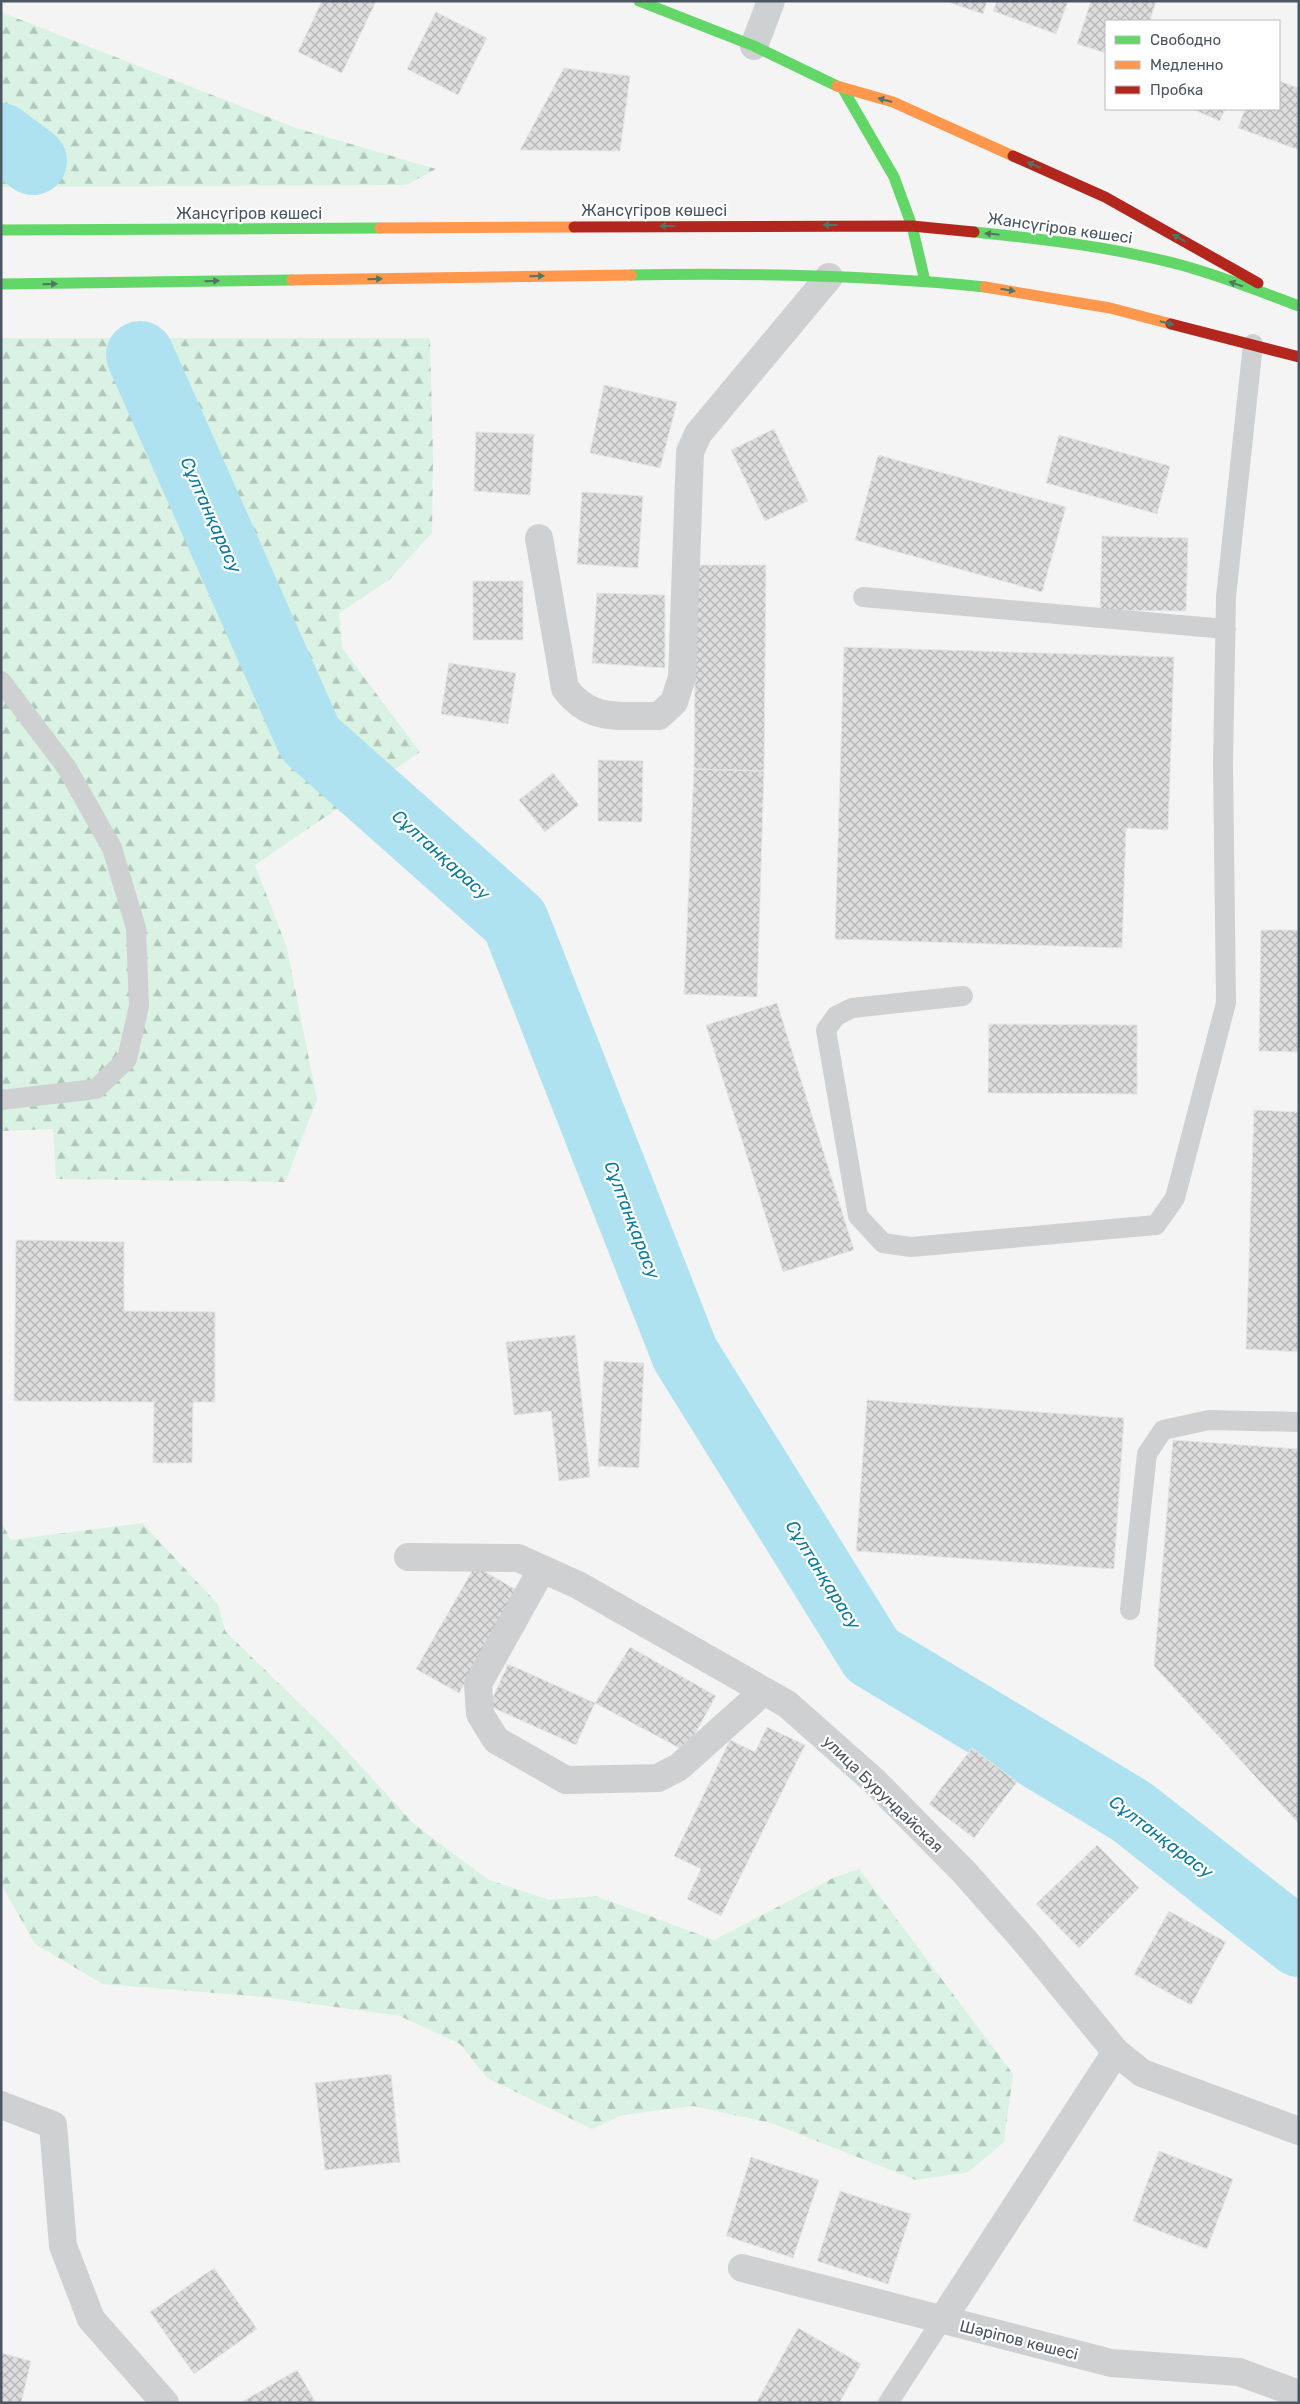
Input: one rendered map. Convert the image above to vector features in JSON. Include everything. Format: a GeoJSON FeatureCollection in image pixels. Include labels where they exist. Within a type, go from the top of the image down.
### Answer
{"type":"FeatureCollection","features":[{"type":"Feature","properties":{"kind":"main road","name":"Жансүгіров көшесі"},"geometry":{"type":"LineString","coordinates":[[639,1],[754,46],[843,89],[893,102],[1106,197],[1298,306]]}},
{"type":"Feature","properties":{"kind":"main road"},"geometry":{"type":"LineString","coordinates":[[843,89],[894,178],[912,226],[925,281]]}},
{"type":"Feature","properties":{"kind":"main road","name":"Жансүгіров көшесі"},"geometry":{"type":"LineString","coordinates":[[1,230],[912,226],[1017,236],[1122,252],[1180,265],[1298,306]]}},
{"type":"Feature","properties":{"kind":"main road"},"geometry":{"type":"LineString","coordinates":[[1,284],[743,273],[925,281],[1002,289],[1110,308],[1299,357]]}},
{"type":"Feature","properties":{"kind":"street"},"geometry":{"type":"LineString","coordinates":[[754,46],[771,1]]}},
{"type":"Feature","properties":{"kind":"street"},"geometry":{"type":"LineString","coordinates":[[539,538],[565,688],[574,700],[598,715],[659,716],[674,702],[682,678],[690,452],[698,434],[829,277]]}},
{"type":"Feature","properties":{"kind":"street","name":"улица Бурундайская"},"geometry":{"type":"LineString","coordinates":[[408,1557],[518,1558],[578,1585],[787,1704],[874,1781],[964,1873],[1025,1941],[1116,2052],[1142,2073],[1299,2131]]}},
{"type":"Feature","properties":{"kind":"street"},"geometry":{"type":"LineString","coordinates":[[542,1569],[478,1684],[480,1714],[496,1740],[566,1780],[658,1778],[679,1767],[764,1691]]}},
{"type":"Feature","properties":{"kind":"street"},"geometry":{"type":"LineString","coordinates":[[942,2320],[1116,2052]]}},
{"type":"Feature","properties":{"kind":"street"},"geometry":{"type":"LineString","coordinates":[[1,2105],[53,2126],[63,2246],[91,2319],[165,2403]]}},
{"type":"Feature","properties":{"kind":"street","name":"Шәріпов көшесі"},"geometry":{"type":"LineString","coordinates":[[742,2268],[1111,2363],[1238,2372],[1299,2394]]}},
{"type":"Feature","properties":{"kind":"lane"},"geometry":{"type":"LineString","coordinates":[[963,996],[852,1008],[836,1016],[826,1030],[858,1216],[883,1243],[911,1247],[1156,1225],[1175,1198],[1226,1003],[1223,763],[1226,597],[1253,344]]}},
{"type":"Feature","properties":{"kind":"lane"},"geometry":{"type":"LineString","coordinates":[[863,597],[1226,629]]}},
{"type":"Feature","properties":{"kind":"lane"},"geometry":{"type":"LineString","coordinates":[[1,681],[67,768],[112,848],[136,928],[139,1006],[127,1059],[96,1089],[1,1100]]}},
{"type":"Feature","properties":{"kind":"lane"},"geometry":{"type":"LineString","coordinates":[[1130,1610],[1147,1454],[1163,1430],[1209,1420],[1299,1422]]}},
{"type":"Feature","properties":{"kind":"lane"},"geometry":{"type":"LineString","coordinates":[[888,2403],[942,2320]]}},
{"type":"Feature","properties":{"kind":"green space"},"geometry":{"type":"Polygon","coordinates":[[[1,12],[296,128],[436,169],[406,185],[1,187],[1,12]]]}},
{"type":"Feature","properties":{"kind":"green space"},"geometry":{"type":"Polygon","coordinates":[[[1,338],[430,338],[433,458],[432,533],[389,580],[339,613],[342,648],[420,752],[255,865],[287,948],[317,1100],[285,1182],[56,1179],[53,1129],[1,1131],[1,338]]]}},
{"type":"Feature","properties":{"kind":"green space"},"geometry":{"type":"Polygon","coordinates":[[[1,1522],[11,1540],[142,1523],[218,1604],[225,1631],[332,1735],[415,1825],[489,1880],[549,1900],[596,1896],[714,1940],[835,1877],[859,1869],[1013,2074],[1004,2142],[968,2172],[916,2180],[771,2123],[693,2106],[622,2115],[592,2129],[487,2078],[460,2044],[400,2016],[264,1997],[103,1984],[35,1944],[1,1884],[1,1522]]]}},
{"type":"Feature","properties":{"kind":"building"},"geometry":{"type":"Polygon","coordinates":[[[322,1],[376,1],[342,73],[298,52],[322,1]]]}},
{"type":"Feature","properties":{"kind":"building"},"geometry":{"type":"Polygon","coordinates":[[[945,1],[987,1],[983,14],[945,1]]]}},
{"type":"Feature","properties":{"kind":"building"},"geometry":{"type":"Polygon","coordinates":[[[997,1],[1068,1],[1056,34],[993,11],[997,1]]]}},
{"type":"Feature","properties":{"kind":"building"},"geometry":{"type":"Polygon","coordinates":[[[1091,1],[1156,1],[1150,20],[1105,20],[1105,53],[1077,44],[1091,1]]]}},
{"type":"Feature","properties":{"kind":"building"},"geometry":{"type":"Polygon","coordinates":[[[436,12],[487,38],[458,95],[407,69],[436,12]]]}},
{"type":"Feature","properties":{"kind":"building"},"geometry":{"type":"Polygon","coordinates":[[[564,68],[630,76],[620,151],[520,150],[564,68]]]}},
{"type":"Feature","properties":{"kind":"building"},"geometry":{"type":"Polygon","coordinates":[[[1280,81],[1299,88],[1299,150],[1238,128],[1245,110],[1280,110],[1280,81]]]}},
{"type":"Feature","properties":{"kind":"building"},"geometry":{"type":"Polygon","coordinates":[[[1194,110],[1225,110],[1220,121],[1194,110]]]}},
{"type":"Feature","properties":{"kind":"building"},"geometry":{"type":"Polygon","coordinates":[[[604,385],[677,402],[660,468],[590,453],[604,385]]]}},
{"type":"Feature","properties":{"kind":"building"},"geometry":{"type":"Polygon","coordinates":[[[774,429],[808,501],[765,521],[731,450],[774,429]]]}},
{"type":"Feature","properties":{"kind":"building"},"geometry":{"type":"Polygon","coordinates":[[[476,432],[534,434],[530,495],[474,491],[476,432]]]}},
{"type":"Feature","properties":{"kind":"building"},"geometry":{"type":"Polygon","coordinates":[[[1059,435],[1170,466],[1157,514],[1046,483],[1059,435]]]}},
{"type":"Feature","properties":{"kind":"building"},"geometry":{"type":"Polygon","coordinates":[[[878,455],[1066,507],[1042,592],[855,540],[878,455]]]}},
{"type":"Feature","properties":{"kind":"building"},"geometry":{"type":"Polygon","coordinates":[[[582,492],[643,496],[638,568],[577,564],[582,492]]]}},
{"type":"Feature","properties":{"kind":"building"},"geometry":{"type":"Polygon","coordinates":[[[1102,536],[1188,538],[1186,611],[1100,610],[1102,536]]]}},
{"type":"Feature","properties":{"kind":"building"},"geometry":{"type":"Polygon","coordinates":[[[696,565],[766,565],[764,771],[694,769],[696,565]]]}},
{"type":"Feature","properties":{"kind":"building"},"geometry":{"type":"Polygon","coordinates":[[[473,581],[523,581],[523,640],[473,640],[473,581]]]}},
{"type":"Feature","properties":{"kind":"building"},"geometry":{"type":"Polygon","coordinates":[[[597,593],[665,595],[665,668],[592,663],[597,593]]]}},
{"type":"Feature","properties":{"kind":"building"},"geometry":{"type":"Polygon","coordinates":[[[844,647],[1174,657],[1168,830],[1126,828],[1122,948],[835,939],[844,647]]]}},
{"type":"Feature","properties":{"kind":"building"},"geometry":{"type":"Polygon","coordinates":[[[449,663],[516,673],[508,724],[441,714],[449,663]]]}},
{"type":"Feature","properties":{"kind":"building"},"geometry":{"type":"Polygon","coordinates":[[[598,760],[643,761],[642,822],[598,821],[598,760]]]}},
{"type":"Feature","properties":{"kind":"building"},"geometry":{"type":"Polygon","coordinates":[[[694,769],[764,771],[757,997],[684,994],[694,769]]]}},
{"type":"Feature","properties":{"kind":"building"},"geometry":{"type":"Polygon","coordinates":[[[553,773],[579,805],[545,832],[519,800],[553,773]]]}},
{"type":"Feature","properties":{"kind":"building"},"geometry":{"type":"Polygon","coordinates":[[[1261,930],[1299,930],[1299,1052],[1259,1051],[1261,930]]]}},
{"type":"Feature","properties":{"kind":"building"},"geometry":{"type":"Polygon","coordinates":[[[777,1003],[854,1250],[783,1272],[706,1025],[777,1003]]]}},
{"type":"Feature","properties":{"kind":"building"},"geometry":{"type":"Polygon","coordinates":[[[989,1024],[1137,1025],[1137,1094],[988,1093],[989,1024]]]}},
{"type":"Feature","properties":{"kind":"building"},"geometry":{"type":"Polygon","coordinates":[[[1254,1110],[1299,1112],[1299,1352],[1246,1349],[1254,1110]]]}},
{"type":"Feature","properties":{"kind":"building"},"geometry":{"type":"Polygon","coordinates":[[[16,1240],[124,1242],[124,1311],[215,1312],[215,1402],[193,1402],[192,1463],[153,1463],[154,1402],[14,1401],[16,1240]]]}},
{"type":"Feature","properties":{"kind":"building"},"geometry":{"type":"Polygon","coordinates":[[[575,1335],[590,1477],[559,1481],[551,1411],[514,1415],[506,1342],[575,1335]]]}},
{"type":"Feature","properties":{"kind":"building"},"geometry":{"type":"Polygon","coordinates":[[[604,1361],[644,1363],[639,1468],[598,1466],[604,1361]]]}},
{"type":"Feature","properties":{"kind":"building"},"geometry":{"type":"Polygon","coordinates":[[[867,1400],[1124,1418],[1114,1569],[856,1551],[867,1400]]]}},
{"type":"Feature","properties":{"kind":"building"},"geometry":{"type":"Polygon","coordinates":[[[1173,1440],[1299,1449],[1299,1824],[1154,1666],[1173,1440]]]}},
{"type":"Feature","properties":{"kind":"building"},"geometry":{"type":"Polygon","coordinates":[[[475,1566],[518,1591],[459,1693],[416,1669],[475,1566]]]}},
{"type":"Feature","properties":{"kind":"building"},"geometry":{"type":"Polygon","coordinates":[[[630,1647],[716,1696],[685,1751],[595,1703],[630,1647]]]}},
{"type":"Feature","properties":{"kind":"building"},"geometry":{"type":"Polygon","coordinates":[[[508,1664],[595,1703],[576,1745],[489,1706],[508,1664]]]}},
{"type":"Feature","properties":{"kind":"building"},"geometry":{"type":"Polygon","coordinates":[[[767,1727],[805,1745],[721,1916],[687,1899],[701,1869],[674,1856],[730,1740],[755,1752],[767,1727]]]}},
{"type":"Feature","properties":{"kind":"building"},"geometry":{"type":"Polygon","coordinates":[[[972,1748],[1017,1782],[974,1838],[929,1804],[972,1748]]]}},
{"type":"Feature","properties":{"kind":"building"},"geometry":{"type":"Polygon","coordinates":[[[1097,1845],[1139,1888],[1079,1948],[1036,1904],[1097,1845]]]}},
{"type":"Feature","properties":{"kind":"building"},"geometry":{"type":"Polygon","coordinates":[[[1169,1911],[1226,1942],[1191,2005],[1134,1974],[1169,1911]]]}},
{"type":"Feature","properties":{"kind":"building"},"geometry":{"type":"Polygon","coordinates":[[[391,2074],[400,2162],[325,2170],[315,2083],[391,2074]]]}},
{"type":"Feature","properties":{"kind":"building"},"geometry":{"type":"Polygon","coordinates":[[[1159,2151],[1233,2179],[1207,2249],[1133,2221],[1159,2151]]]}},
{"type":"Feature","properties":{"kind":"building"},"geometry":{"type":"Polygon","coordinates":[[[751,2157],[819,2180],[793,2258],[726,2236],[751,2157]]]}},
{"type":"Feature","properties":{"kind":"building"},"geometry":{"type":"Polygon","coordinates":[[[840,2191],[911,2214],[888,2284],[817,2261],[840,2191]]]}},
{"type":"Feature","properties":{"kind":"building"},"geometry":{"type":"Polygon","coordinates":[[[214,2268],[257,2329],[194,2374],[150,2312],[214,2268]]]}},
{"type":"Feature","properties":{"kind":"building"},"geometry":{"type":"Polygon","coordinates":[[[798,2328],[861,2364],[839,2403],[756,2403],[798,2328]]]}},
{"type":"Feature","properties":{"kind":"building"},"geometry":{"type":"Polygon","coordinates":[[[1,2353],[31,2361],[21,2403],[1,2403],[1,2353]]]}},
{"type":"Feature","properties":{"kind":"building"},"geometry":{"type":"Polygon","coordinates":[[[297,2370],[316,2403],[240,2403],[297,2370]]]}},
{"type":"Feature","properties":{"kind":"waterway","name":"Сұлтанқарасу"},"geometry":{"type":"LineString","coordinates":[[1,137],[33,161]]}},
{"type":"Feature","properties":{"kind":"waterway","name":"Сұлтанқарасу"},"geometry":{"type":"LineString","coordinates":[[140,355],[310,739],[515,921],[685,1354],[872,1655],[1131,1811],[1299,1943]]}},
{"type":"Feature","properties":{"kind":"traffic: fast"},"geometry":{"type":"LineString","coordinates":[[639,1],[754,46],[837,86]]}},
{"type":"Feature","properties":{"kind":"traffic: fast"},"geometry":{"type":"LineString","coordinates":[[843,89],[894,177],[912,226],[925,281]]}},
{"type":"Feature","properties":{"kind":"traffic: fast"},"geometry":{"type":"LineString","coordinates":[[1,230],[380,228]]}},
{"type":"Feature","properties":{"kind":"traffic: fast"},"geometry":{"type":"LineString","coordinates":[[974,232],[1078,244],[1130,253],[1211,274],[1299,306]]}},
{"type":"Feature","properties":{"kind":"traffic: fast"},"geometry":{"type":"LineString","coordinates":[[631,275],[720,274],[808,276],[897,280],[985,287]]}},
{"type":"Feature","properties":{"kind":"traffic: fast"},"geometry":{"type":"LineString","coordinates":[[1,284],[292,280]]}},
{"type":"Feature","properties":{"kind":"traffic: slow"},"geometry":{"type":"LineString","coordinates":[[837,86],[893,102],[1013,156]]}},
{"type":"Feature","properties":{"kind":"traffic: slow"},"geometry":{"type":"LineString","coordinates":[[380,228],[574,227]]}},
{"type":"Feature","properties":{"kind":"traffic: slow"},"geometry":{"type":"LineString","coordinates":[[292,280],[631,275]]}},
{"type":"Feature","properties":{"kind":"traffic: slow"},"geometry":{"type":"LineString","coordinates":[[985,287],[1110,308],[1171,324]]}},
{"type":"Feature","properties":{"kind":"traffic: jam"},"geometry":{"type":"LineString","coordinates":[[1013,156],[1105,197],[1258,283]]}},
{"type":"Feature","properties":{"kind":"traffic: jam"},"geometry":{"type":"LineString","coordinates":[[574,227],[912,226],[974,232]]}},
{"type":"Feature","properties":{"kind":"traffic: jam"},"geometry":{"type":"LineString","coordinates":[[1171,324],[1299,357]]}}]}
